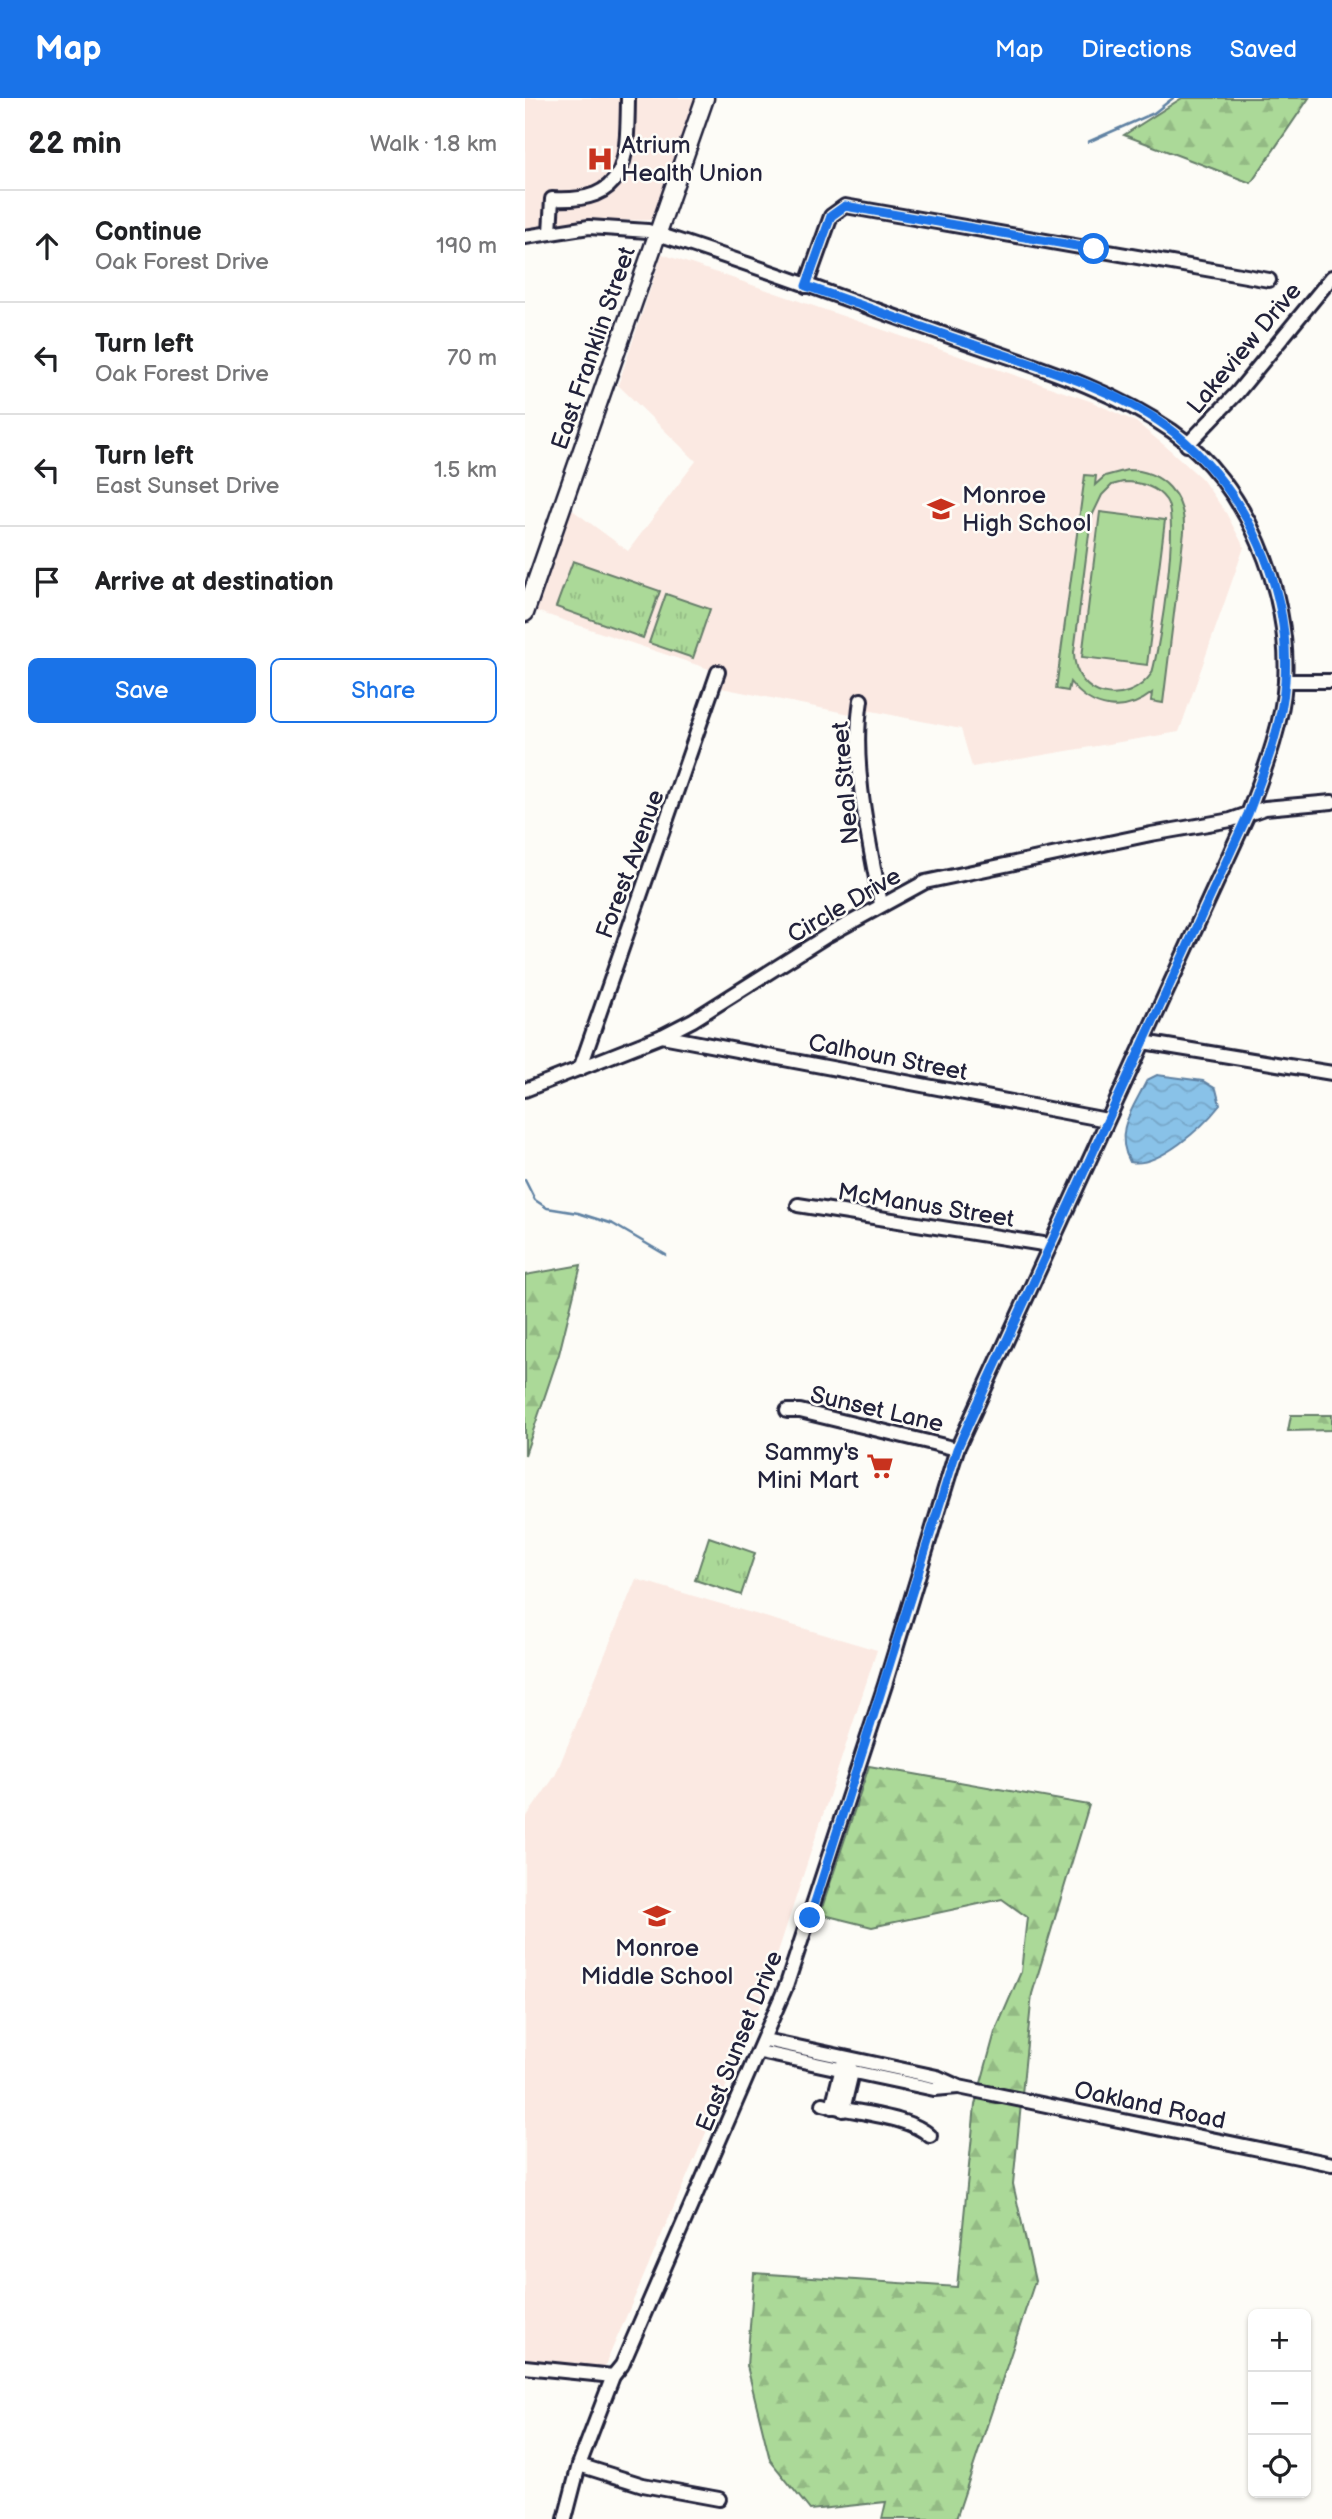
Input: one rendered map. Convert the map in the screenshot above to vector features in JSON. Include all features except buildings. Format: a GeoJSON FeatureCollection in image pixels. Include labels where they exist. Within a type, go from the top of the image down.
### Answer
{"type":"FeatureCollection","features":[{"type":"Feature","properties":{"kind":"main road","name":"East Franklin Street"},"geometry":{"type":"LineString","coordinates":[[525,613],[705,98]]}},
{"type":"Feature","properties":{"kind":"street"},"geometry":{"type":"LineString","coordinates":[[550,232],[552,199],[592,197],[609,187],[621,171],[627,152],[628,98]]}},
{"type":"Feature","properties":{"kind":"street"},"geometry":{"type":"LineString","coordinates":[[806,286],[831,216],[845,206],[1269,280]]}},
{"type":"Feature","properties":{"kind":"street","name":"East Sunset Drive"},"geometry":{"type":"LineString","coordinates":[[525,237],[589,227],[657,233],[1070,379],[1144,414],[1174,432],[1219,476],[1232,495],[1265,558],[1282,614],[1285,681],[1275,735],[1248,814],[957,1449],[810,1918],[762,2046],[622,2365],[613,2376],[579,2465],[565,2519]]}},
{"type":"Feature","properties":{"kind":"street","name":"Lakeview Drive"},"geometry":{"type":"LineString","coordinates":[[1187,445],[1237,393],[1332,277]]}},
{"type":"Feature","properties":{"kind":"street","name":"Forest Avenue"},"geometry":{"type":"LineString","coordinates":[[580,1069],[718,672]]}},
{"type":"Feature","properties":{"kind":"street"},"geometry":{"type":"LineString","coordinates":[[1285,681],[1332,681]]}},
{"type":"Feature","properties":{"kind":"street","name":"Neal Street"},"geometry":{"type":"LineString","coordinates":[[862,699],[859,747],[868,832],[881,904]]}},
{"type":"Feature","properties":{"kind":"street","name":"Circle Drive"},"geometry":{"type":"LineString","coordinates":[[525,1090],[662,1036],[704,1014],[881,904],[925,883],[1248,814],[1265,808],[1332,802]]}},
{"type":"Feature","properties":{"kind":"street","name":"Calhoun Street"},"geometry":{"type":"LineString","coordinates":[[662,1036],[1107,1119]]}},
{"type":"Feature","properties":{"kind":"street"},"geometry":{"type":"LineString","coordinates":[[1143,1042],[1332,1073]]}},
{"type":"Feature","properties":{"kind":"street","name":"McManus Street"},"geometry":{"type":"LineString","coordinates":[[798,1205],[1049,1245]]}},
{"type":"Feature","properties":{"kind":"street","name":"Sunset Lane"},"geometry":{"type":"LineString","coordinates":[[787,1411],[800,1411],[957,1449]]}},
{"type":"Feature","properties":{"kind":"street","name":"Oakland Road"},"geometry":{"type":"LineString","coordinates":[[762,2046],[847,2058],[937,2077],[959,2087],[1332,2164]]}},
{"type":"Feature","properties":{"kind":"street","name":"Oakland Road"},"geometry":{"type":"LineString","coordinates":[[762,2046],[846,2071],[934,2089],[959,2087]]}},
{"type":"Feature","properties":{"kind":"street"},"geometry":{"type":"LineString","coordinates":[[847,2058],[846,2071],[833,2107],[914,2123],[930,2136]]}},
{"type":"Feature","properties":{"kind":"street"},"geometry":{"type":"LineString","coordinates":[[525,2367],[613,2376]]}},
{"type":"Feature","properties":{"kind":"street"},"geometry":{"type":"LineString","coordinates":[[579,2465],[643,2485],[719,2499]]}},
{"type":"Feature","properties":{"kind":"shaded area","name":"Atrium Health Union"},"geometry":{"type":"Polygon","coordinates":[[[525,98],[696,98],[654,220],[571,221],[525,228],[525,98]]]}},
{"type":"Feature","properties":{"kind":"shaded area","name":"Monroe High School"},"geometry":{"type":"Polygon","coordinates":[[[662,254],[1090,401],[1136,422],[1202,479],[1226,513],[1244,547],[1179,732],[972,767],[961,729],[872,711],[850,714],[707,685],[712,670],[536,611],[567,506],[628,551],[696,461],[618,385],[662,254]]]}},
{"type":"Feature","properties":{"kind":"shaded area","name":"Monroe Middle School"},"geometry":{"type":"Polygon","coordinates":[[[636,1579],[877,1650],[758,2013],[603,2370],[525,2362],[525,1819],[555,1776],[636,1579]]]}},
{"type":"Feature","properties":{"kind":"green space"},"geometry":{"type":"Polygon","coordinates":[[[1182,98],[1309,98],[1251,183],[1124,135],[1182,98]]]}},
{"type":"Feature","properties":{"kind":"green space"},"geometry":{"type":"Polygon","coordinates":[[[1127,470],[1151,475],[1170,488],[1181,507],[1184,532],[1163,703],[1151,701],[1152,693],[1130,705],[1109,706],[1088,699],[1070,682],[1068,691],[1056,689],[1085,475],[1096,476],[1095,485],[1105,476],[1127,470]],[[1123,482],[1112,485],[1102,495],[1091,518],[1074,652],[1076,668],[1083,680],[1092,689],[1116,695],[1129,692],[1152,673],[1160,637],[1171,532],[1170,512],[1162,495],[1141,484],[1123,482]]]}},
{"type":"Feature","properties":{"kind":"green space"},"geometry":{"type":"Polygon","coordinates":[[[1100,512],[1165,520],[1147,665],[1082,657],[1100,512]]]}},
{"type":"Feature","properties":{"kind":"green space"},"geometry":{"type":"Polygon","coordinates":[[[573,561],[660,591],[643,638],[556,607],[573,561]]]}},
{"type":"Feature","properties":{"kind":"green space"},"geometry":{"type":"Polygon","coordinates":[[[666,594],[710,609],[693,658],[649,643],[666,594]]]}},
{"type":"Feature","properties":{"kind":"green space"},"geometry":{"type":"Polygon","coordinates":[[[581,1265],[559,1354],[525,1455],[525,1275],[581,1265]]]}},
{"type":"Feature","properties":{"kind":"green space"},"geometry":{"type":"Polygon","coordinates":[[[1291,1415],[1332,1415],[1332,1430],[1288,1431],[1291,1415]]]}},
{"type":"Feature","properties":{"kind":"green space"},"geometry":{"type":"Polygon","coordinates":[[[709,1537],[755,1553],[741,1595],[695,1580],[709,1537]]]}},
{"type":"Feature","properties":{"kind":"green space"},"geometry":{"type":"Polygon","coordinates":[[[869,1766],[1089,1805],[1032,1994],[1013,2184],[1035,2281],[956,2519],[882,2519],[886,2502],[810,2510],[770,2460],[747,2366],[754,2273],[957,2287],[975,2105],[995,2032],[1021,1972],[1027,1917],[1002,1899],[872,1927],[820,1914],[869,1766]]]}},
{"type":"Feature","properties":{"kind":"water"},"geometry":{"type":"Polygon","coordinates":[[[1157,1075],[1203,1081],[1216,1089],[1220,1105],[1179,1144],[1153,1159],[1130,1162],[1124,1140],[1127,1120],[1147,1080],[1157,1075]]]}},
{"type":"Feature","properties":{"kind":"waterway"},"geometry":{"type":"LineString","coordinates":[[1088,142],[1154,113],[1173,98]]}},
{"type":"Feature","properties":{"kind":"waterway"},"geometry":{"type":"LineString","coordinates":[[525,1180],[535,1200],[547,1208],[578,1213],[613,1224],[666,1255]]}},
{"type":"Feature","properties":{"kind":"place","name":"Atrium Health Union"},"geometry":{"type":"Point","coordinates":[600,159]}},
{"type":"Feature","properties":{"kind":"place","name":"Monroe High School"},"geometry":{"type":"Point","coordinates":[941,509]}},
{"type":"Feature","properties":{"kind":"place","name":"Sammy's Mini Mart"},"geometry":{"type":"Point","coordinates":[880,1466]}},
{"type":"Feature","properties":{"kind":"place","name":"Monroe Middle School"},"geometry":{"type":"Point","coordinates":[657,1916]}},
{"type":"Feature","properties":{"kind":"route"},"geometry":{"type":"LineString","coordinates":[[810,1918],[957,1449],[1248,814],[1275,735],[1285,681],[1282,614],[1274,583],[1249,522],[1219,476],[1174,432],[1116,399],[1058,374],[806,286],[831,216],[837,209],[845,206],[1094,249]]}}]}
